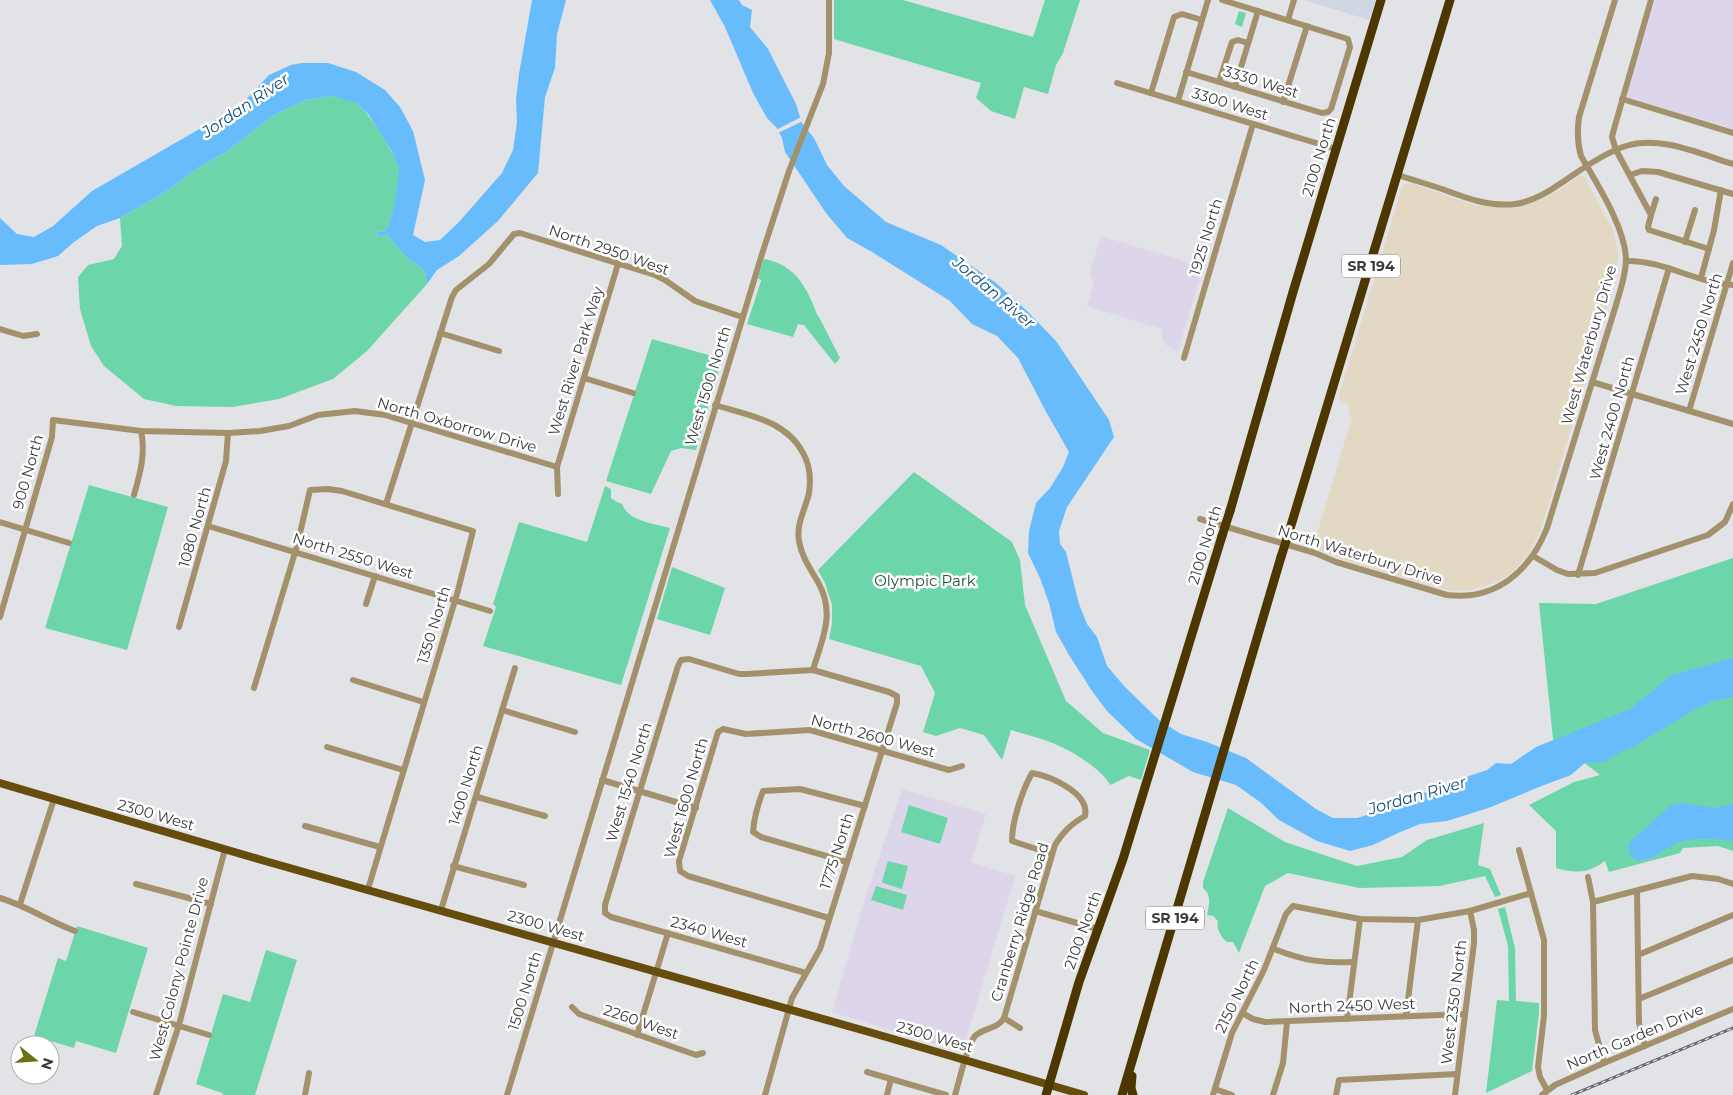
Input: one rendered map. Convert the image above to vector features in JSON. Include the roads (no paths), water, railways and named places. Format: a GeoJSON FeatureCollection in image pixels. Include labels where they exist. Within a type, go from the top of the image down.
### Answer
{"type":"FeatureCollection","features":[{"type":"Feature","properties":{"kind":"highway","name":"2100 North"},"geometry":{"type":"LineString","coordinates":[[1046,1095],[1079,982],[1123,859],[1230,511],[1380,0]]}},
{"type":"Feature","properties":{"kind":"highway","name":"SR 194"},"geometry":{"type":"LineString","coordinates":[[1122,1095],[1281,557],[1450,0]]}},
{"type":"Feature","properties":{"kind":"highway"},"geometry":{"type":"LineString","coordinates":[[1133,1095],[1131,1088],[1140,1033]]}},
{"type":"Feature","properties":{"kind":"main road","name":"2300 West"},"geometry":{"type":"LineString","coordinates":[[0,783],[1084,1095]]}},
{"type":"Feature","properties":{"kind":"street","name":"West 1500 North"},"geometry":{"type":"LineString","coordinates":[[602,780],[772,220],[823,84],[827,66],[829,40],[829,0]]}},
{"type":"Feature","properties":{"kind":"street"},"geometry":{"type":"LineString","coordinates":[[1178,101],[1208,0]]}},
{"type":"Feature","properties":{"kind":"street"},"geometry":{"type":"LineString","coordinates":[[1222,0],[1307,26],[1283,102]]}},
{"type":"Feature","properties":{"kind":"street"},"geometry":{"type":"LineString","coordinates":[[1288,20],[1294,0]]}},
{"type":"Feature","properties":{"kind":"street","name":"West Waterbury Drive"},"geometry":{"type":"LineString","coordinates":[[1533,556],[1547,528],[1624,277],[1626,261],[1624,243],[1619,228],[1581,156],[1576,131],[1615,0]]}},
{"type":"Feature","properties":{"kind":"street"},"geometry":{"type":"LineString","coordinates":[[1651,0],[1612,137],[1616,150],[1651,215]]}},
{"type":"Feature","properties":{"kind":"street"},"geometry":{"type":"LineString","coordinates":[[1235,87],[1258,11]]}},
{"type":"Feature","properties":{"kind":"street"},"geometry":{"type":"LineString","coordinates":[[1151,93],[1173,20],[1176,16],[1182,14],[1202,20]]}},
{"type":"Feature","properties":{"kind":"street","name":"3330 West"},"geometry":{"type":"LineString","coordinates":[[1186,72],[1322,113],[1328,112],[1331,109],[1350,47],[1349,41],[1307,26]]}},
{"type":"Feature","properties":{"kind":"street"},"geometry":{"type":"LineString","coordinates":[[1220,82],[1232,42],[1238,40],[1248,43]]}},
{"type":"Feature","properties":{"kind":"street","name":"3300 West"},"geometry":{"type":"LineString","coordinates":[[1118,83],[1336,149]]}},
{"type":"Feature","properties":{"kind":"street"},"geometry":{"type":"LineString","coordinates":[[1622,99],[1733,133]]}},
{"type":"Feature","properties":{"kind":"street","name":"1925 North"},"geometry":{"type":"LineString","coordinates":[[1184,358],[1253,124]]}},
{"type":"Feature","properties":{"kind":"street"},"geometry":{"type":"LineString","coordinates":[[1398,175],[1487,204],[1508,204],[1529,201],[1544,194],[1616,150],[1635,144],[1662,143],[1733,164]]}},
{"type":"Feature","properties":{"kind":"street"},"geometry":{"type":"LineString","coordinates":[[1630,175],[1642,171],[1658,172],[1733,194]]}},
{"type":"Feature","properties":{"kind":"street"},"geometry":{"type":"LineString","coordinates":[[1700,278],[1714,230],[1721,190]]}},
{"type":"Feature","properties":{"kind":"street"},"geometry":{"type":"LineString","coordinates":[[1656,199],[1648,229],[1708,249]]}},
{"type":"Feature","properties":{"kind":"street"},"geometry":{"type":"LineString","coordinates":[[1685,242],[1695,210]]}},
{"type":"Feature","properties":{"kind":"street","name":"North 2950 West"},"geometry":{"type":"LineString","coordinates":[[440,333],[456,290],[488,264],[514,234],[520,233],[665,280],[696,301],[742,317]]}},
{"type":"Feature","properties":{"kind":"street"},"geometry":{"type":"LineString","coordinates":[[1626,261],[1648,262],[1730,285]]}},
{"type":"Feature","properties":{"kind":"street","name":"West 2450 North"},"geometry":{"type":"LineString","coordinates":[[1689,411],[1730,285],[1733,263]]}},
{"type":"Feature","properties":{"kind":"street","name":"West River Park Way"},"geometry":{"type":"LineString","coordinates":[[558,494],[557,467],[618,264]]}},
{"type":"Feature","properties":{"kind":"street","name":"West 2400 North"},"geometry":{"type":"LineString","coordinates":[[1578,575],[1669,268]]}},
{"type":"Feature","properties":{"kind":"street"},"geometry":{"type":"LineString","coordinates":[[0,329],[23,336],[37,334]]}},
{"type":"Feature","properties":{"kind":"street"},"geometry":{"type":"LineString","coordinates":[[386,504],[410,423],[440,333],[499,351]]}},
{"type":"Feature","properties":{"kind":"street"},"geometry":{"type":"LineString","coordinates":[[584,378],[633,393]]}},
{"type":"Feature","properties":{"kind":"street"},"geometry":{"type":"LineString","coordinates":[[1592,382],[1733,424]]}},
{"type":"Feature","properties":{"kind":"street"},"geometry":{"type":"LineString","coordinates":[[716,405],[778,426],[795,439],[806,458],[810,482],[800,517],[798,538],[806,563],[822,590],[827,608],[826,624],[813,670]]}},
{"type":"Feature","properties":{"kind":"street","name":"North Oxborrow Drive"},"geometry":{"type":"LineString","coordinates":[[54,420],[141,431],[228,433],[260,431],[289,426],[318,415],[344,411],[370,412],[557,467]]}},
{"type":"Feature","properties":{"kind":"street","name":"900 North"},"geometry":{"type":"LineString","coordinates":[[0,617],[52,437],[54,420]]}},
{"type":"Feature","properties":{"kind":"street"},"geometry":{"type":"LineString","coordinates":[[134,495],[142,464],[143,439],[141,431]]}},
{"type":"Feature","properties":{"kind":"street","name":"1080 North"},"geometry":{"type":"LineString","coordinates":[[179,627],[226,461],[228,433]]}},
{"type":"Feature","properties":{"kind":"street","name":"1350 North"},"geometry":{"type":"LineString","coordinates":[[295,552],[310,490],[328,489],[342,491],[473,531],[455,600],[368,889]]}},
{"type":"Feature","properties":{"kind":"street"},"geometry":{"type":"LineString","coordinates":[[1533,556],[1568,574],[1588,574],[1605,570],[1699,538],[1719,528],[1733,504]]}},
{"type":"Feature","properties":{"kind":"street","name":"North Waterbury Drive"},"geometry":{"type":"LineString","coordinates":[[1200,519],[1452,596],[1478,594],[1500,585],[1518,574],[1533,556]]}},
{"type":"Feature","properties":{"kind":"street"},"geometry":{"type":"LineString","coordinates":[[0,522],[69,544]]}},
{"type":"Feature","properties":{"kind":"street","name":"North 2550 West"},"geometry":{"type":"LineString","coordinates":[[208,526],[490,611]]}},
{"type":"Feature","properties":{"kind":"street"},"geometry":{"type":"LineString","coordinates":[[254,688],[295,552]]}},
{"type":"Feature","properties":{"kind":"street"},"geometry":{"type":"LineString","coordinates":[[366,604],[375,576]]}},
{"type":"Feature","properties":{"kind":"street","name":"West 1540 North"},"geometry":{"type":"LineString","coordinates":[[605,913],[605,906],[681,660],[689,659],[738,674],[813,670]]}},
{"type":"Feature","properties":{"kind":"street","name":"1400 North"},"geometry":{"type":"LineString","coordinates":[[441,910],[515,668]]}},
{"type":"Feature","properties":{"kind":"street","name":"1775 North"},"geometry":{"type":"LineString","coordinates":[[765,1095],[795,991],[820,949],[897,703],[897,696],[889,692],[813,670]]}},
{"type":"Feature","properties":{"kind":"street"},"geometry":{"type":"LineString","coordinates":[[353,680],[423,702]]}},
{"type":"Feature","properties":{"kind":"street"},"geometry":{"type":"LineString","coordinates":[[502,710],[575,732]]}},
{"type":"Feature","properties":{"kind":"street","name":"North 2600 West"},"geometry":{"type":"LineString","coordinates":[[718,732],[723,729],[746,734],[810,730],[949,770],[962,766]]}},
{"type":"Feature","properties":{"kind":"street","name":"West 1600 North"},"geometry":{"type":"LineString","coordinates":[[718,732],[679,861],[680,871],[688,876],[829,918]]}},
{"type":"Feature","properties":{"kind":"street"},"geometry":{"type":"LineString","coordinates":[[327,747],[403,770]]}},
{"type":"Feature","properties":{"kind":"street","name":"Cranberry Ridge Road"},"geometry":{"type":"LineString","coordinates":[[954,1095],[970,1043],[982,1032],[995,1028],[1004,1018],[1055,845],[1062,833],[1072,823],[1085,816],[1084,802],[1074,792],[1053,779],[1032,773],[1027,782],[1012,830],[1012,841],[1052,854]]}},
{"type":"Feature","properties":{"kind":"street"},"geometry":{"type":"LineString","coordinates":[[602,780],[696,808]]}},
{"type":"Feature","properties":{"kind":"street","name":"1500 North"},"geometry":{"type":"LineString","coordinates":[[507,1095],[602,780]]}},
{"type":"Feature","properties":{"kind":"street"},"geometry":{"type":"LineString","coordinates":[[847,862],[761,837],[753,832],[754,821],[763,791],[800,789],[865,806]]}},
{"type":"Feature","properties":{"kind":"street"},"geometry":{"type":"LineString","coordinates":[[477,797],[545,816]]}},
{"type":"Feature","properties":{"kind":"street"},"geometry":{"type":"LineString","coordinates":[[20,904],[54,799]]}},
{"type":"Feature","properties":{"kind":"street"},"geometry":{"type":"LineString","coordinates":[[305,826],[380,847]]}},
{"type":"Feature","properties":{"kind":"street","name":"West Colony Pointe Drive"},"geometry":{"type":"LineString","coordinates":[[156,1095],[179,1025],[225,849]]}},
{"type":"Feature","properties":{"kind":"street"},"geometry":{"type":"LineString","coordinates":[[1519,850],[1544,940],[1544,1016],[1538,1067],[1545,1093]]}},
{"type":"Feature","properties":{"kind":"street"},"geometry":{"type":"LineString","coordinates":[[453,866],[524,885]]}},
{"type":"Feature","properties":{"kind":"street"},"geometry":{"type":"LineString","coordinates":[[1593,902],[1692,876],[1718,879],[1733,884]]}},
{"type":"Feature","properties":{"kind":"street"},"geometry":{"type":"LineString","coordinates":[[1588,877],[1593,902],[1596,1030],[1604,1062]]}},
{"type":"Feature","properties":{"kind":"street"},"geometry":{"type":"LineString","coordinates":[[136,884],[210,904]]}},
{"type":"Feature","properties":{"kind":"street"},"geometry":{"type":"LineString","coordinates":[[1637,891],[1639,1023],[1645,1046]]}},
{"type":"Feature","properties":{"kind":"street"},"geometry":{"type":"LineString","coordinates":[[1347,1019],[1360,919],[1418,920],[1470,911],[1531,893]]}},
{"type":"Feature","properties":{"kind":"street"},"geometry":{"type":"LineString","coordinates":[[0,898],[20,904],[45,918],[75,931]]}},
{"type":"Feature","properties":{"kind":"street","name":"2150 North"},"geometry":{"type":"LineString","coordinates":[[1214,1092],[1227,1047],[1274,949],[1289,910],[1293,906],[1360,919]]}},
{"type":"Feature","properties":{"kind":"street"},"geometry":{"type":"LineString","coordinates":[[1035,911],[1098,930]]}},
{"type":"Feature","properties":{"kind":"street","name":"West 2350 North"},"geometry":{"type":"LineString","coordinates":[[1455,1095],[1475,936],[1470,911]]}},
{"type":"Feature","properties":{"kind":"street","name":"2340 West"},"geometry":{"type":"LineString","coordinates":[[605,913],[611,917],[806,973]]}},
{"type":"Feature","properties":{"kind":"street"},"geometry":{"type":"LineString","coordinates":[[1638,955],[1733,915]]}},
{"type":"Feature","properties":{"kind":"street"},"geometry":{"type":"LineString","coordinates":[[1406,1016],[1418,920]]}},
{"type":"Feature","properties":{"kind":"street"},"geometry":{"type":"LineString","coordinates":[[637,1035],[668,933]]}},
{"type":"Feature","properties":{"kind":"street"},"geometry":{"type":"LineString","coordinates":[[1274,949],[1314,962],[1354,962]]}},
{"type":"Feature","properties":{"kind":"street"},"geometry":{"type":"LineString","coordinates":[[1639,999],[1733,960]]}},
{"type":"Feature","properties":{"kind":"street","name":"2260 West"},"geometry":{"type":"LineString","coordinates":[[572,1007],[579,1014],[637,1035],[696,1055],[703,1053]]}},
{"type":"Feature","properties":{"kind":"street","name":"North Garden Drive"},"geometry":{"type":"LineString","coordinates":[[1545,1093],[1604,1062],[1733,1009]]}},
{"type":"Feature","properties":{"kind":"street"},"geometry":{"type":"LineString","coordinates":[[133,1012],[209,1035]]}},
{"type":"Feature","properties":{"kind":"street","name":"North 2450 West"},"geometry":{"type":"LineString","coordinates":[[1242,1013],[1259,1021],[1287,1022],[1465,1014]]}},
{"type":"Feature","properties":{"kind":"street","name":"Cranberry Ridge Road"},"geometry":{"type":"LineString","coordinates":[[1004,1018],[1020,1028]]}},
{"type":"Feature","properties":{"kind":"street"},"geometry":{"type":"LineString","coordinates":[[1273,1095],[1282,1064],[1287,1022]]}},
{"type":"Feature","properties":{"kind":"street"},"geometry":{"type":"LineString","coordinates":[[866,1072],[946,1095]]}},
{"type":"Feature","properties":{"kind":"street"},"geometry":{"type":"LineString","coordinates":[[305,1095],[309,1073]]}},
{"type":"Feature","properties":{"kind":"street"},"geometry":{"type":"LineString","coordinates":[[1336,1095],[1339,1080],[1457,1074]]}},
{"type":"Feature","properties":{"kind":"street"},"geometry":{"type":"LineString","coordinates":[[887,1095],[891,1079]]}},
{"type":"Feature","properties":{"kind":"street"},"geometry":{"type":"LineString","coordinates":[[1214,1092],[1232,1095]]}},
{"type":"Feature","properties":{"kind":"water","name":"Jordan River"},"geometry":{"type":"Polygon","coordinates":[[[532,0],[566,0],[557,34],[555,68],[545,97],[538,173],[498,221],[459,256],[437,270],[427,284],[425,271],[407,258],[387,235],[379,236],[376,232],[386,231],[397,191],[399,169],[391,150],[369,115],[357,103],[332,96],[306,100],[274,115],[226,152],[198,168],[167,191],[120,218],[97,226],[58,256],[32,264],[0,265],[0,218],[17,234],[34,237],[53,226],[92,191],[241,105],[269,75],[291,65],[302,63],[328,63],[356,72],[385,90],[400,107],[413,131],[425,180],[413,235],[425,242],[440,240],[458,223],[502,173],[513,150],[517,122],[516,99],[519,74],[532,0]]]}},
{"type":"Feature","properties":{"kind":"water","name":"Jordan River"},"geometry":{"type":"Polygon","coordinates":[[[710,0],[739,0],[742,5],[752,10],[750,27],[768,49],[796,104],[802,123],[814,138],[827,165],[844,186],[886,222],[941,245],[996,283],[1056,341],[1109,420],[1114,437],[1067,507],[1059,531],[1060,544],[1066,552],[1079,604],[1087,624],[1097,637],[1107,666],[1125,687],[1160,721],[1181,734],[1207,742],[1246,758],[1316,809],[1333,818],[1357,818],[1487,770],[1496,763],[1511,764],[1536,747],[1630,709],[1672,675],[1733,658],[1733,697],[1713,701],[1694,710],[1605,762],[1585,763],[1571,775],[1491,807],[1447,821],[1420,824],[1373,845],[1350,851],[1317,841],[1279,820],[1260,802],[1236,785],[1193,772],[1136,739],[1107,711],[1069,655],[1056,632],[1049,603],[1028,553],[1029,531],[1036,503],[1050,488],[1063,467],[1069,452],[1018,358],[997,336],[972,324],[950,301],[847,238],[826,213],[785,152],[782,138],[776,127],[767,118],[753,93],[725,27],[710,0]]]}},
{"type":"Feature","properties":{"kind":"water"},"geometry":{"type":"Polygon","coordinates":[[[1683,803],[1714,808],[1733,804],[1733,841],[1694,839],[1682,841],[1650,858],[1636,860],[1631,855],[1628,844],[1670,806],[1683,803]]]}},
{"type":"Feature","properties":{"kind":"railway"},"geometry":{"type":"LineString","coordinates":[[1572,1095],[1733,1028]]}},
{"type":"Feature","properties":{"kind":"park label","name":"Olympic Park"},"geometry":{"type":"Point","coordinates":[925,581]}}]}
